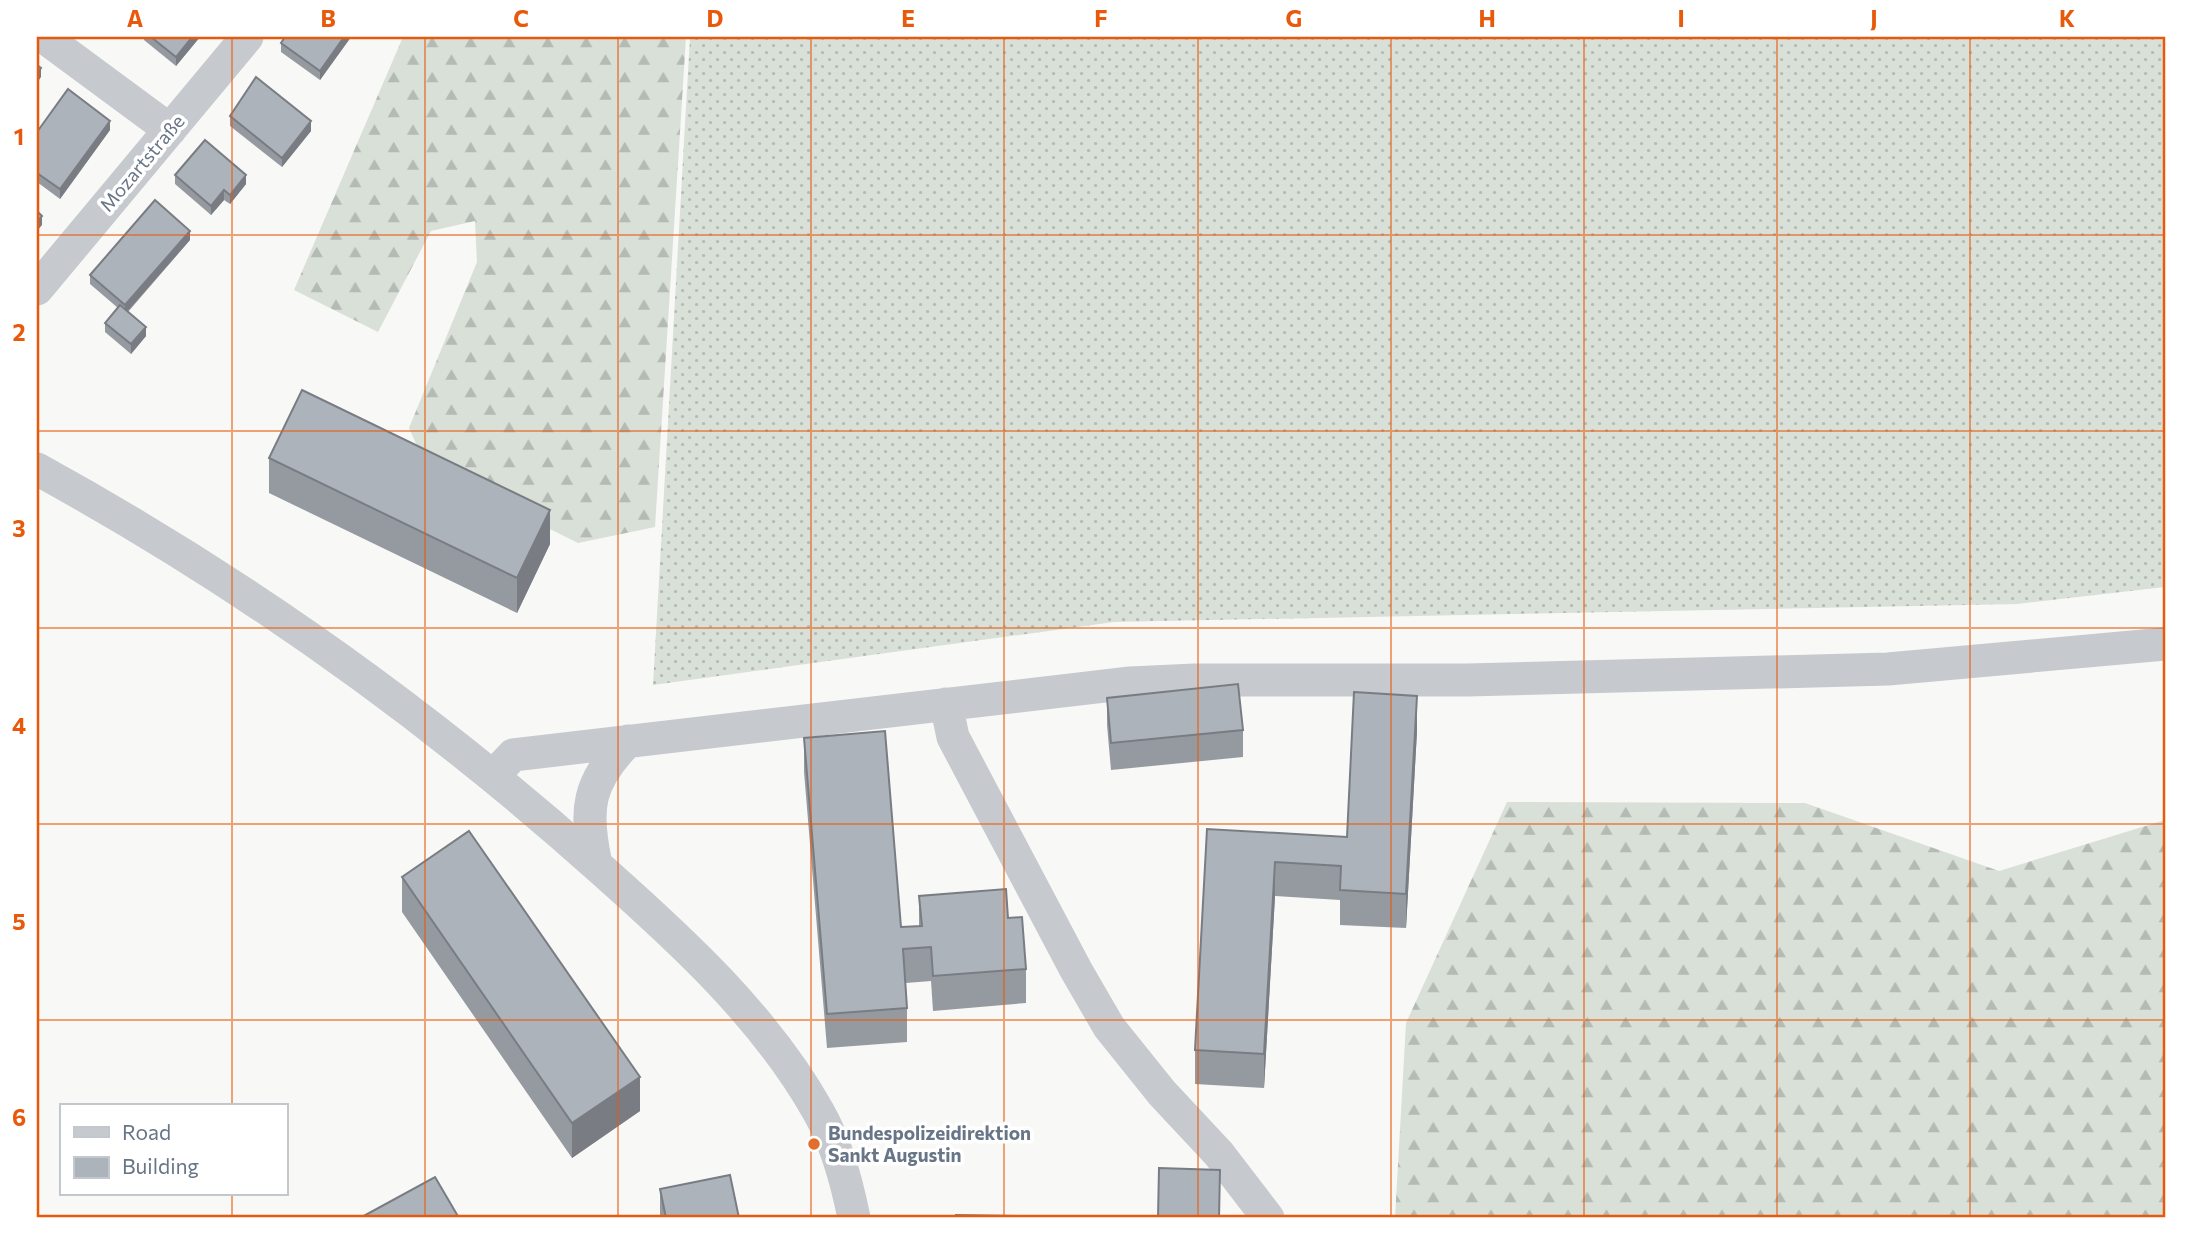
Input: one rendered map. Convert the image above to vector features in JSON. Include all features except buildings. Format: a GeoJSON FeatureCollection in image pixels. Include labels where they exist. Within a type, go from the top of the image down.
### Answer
{"type":"FeatureCollection","features":[{"type":"Feature","properties":{"kind":"street"},"geometry":{"type":"LineString","coordinates":[[44,37],[170,130]]}},
{"type":"Feature","properties":{"kind":"street","name":"Mozartstraße"},"geometry":{"type":"LineString","coordinates":[[37,289],[247,37]]}},
{"type":"Feature","properties":{"kind":"street"},"geometry":{"type":"LineString","coordinates":[[37,469],[149,531],[258,601],[391,694],[494,775],[664,925],[740,1005],[789,1063],[820,1113],[839,1161],[854,1218]]}},
{"type":"Feature","properties":{"kind":"street"},"geometry":{"type":"LineString","coordinates":[[494,775],[513,754],[1130,683],[1195,680],[1468,680],[1888,670],[2109,647],[2165,644]]}},
{"type":"Feature","properties":{"kind":"street"},"geometry":{"type":"LineString","coordinates":[[946,704],[953,737],[1109,1027],[1162,1093],[1219,1154],[1268,1218]]}},
{"type":"Feature","properties":{"kind":"street"},"geometry":{"type":"LineString","coordinates":[[596,864],[589,820],[594,786],[610,759],[628,741]]}},
{"type":"Feature","properties":{"kind":"green space"},"geometry":{"type":"Polygon","coordinates":[[[403,37],[686,37],[655,527],[578,543],[427,468],[409,428],[477,262],[475,221],[431,231],[378,332],[294,290],[403,37]]]}},
{"type":"Feature","properties":{"kind":"green space"},"geometry":{"type":"Polygon","coordinates":[[[690,37],[2165,37],[2165,587],[2017,604],[1114,622],[653,685],[690,37]]]}},
{"type":"Feature","properties":{"kind":"green space"},"geometry":{"type":"Polygon","coordinates":[[[1507,802],[1805,803],[1999,871],[2165,820],[2165,1218],[1395,1218],[1406,1023],[1507,802]]]}},
{"type":"Feature","properties":{"kind":"place","name":"Bundespolizeidirektion Sankt Augustin"},"geometry":{"type":"Point","coordinates":[814,1144]}}]}
